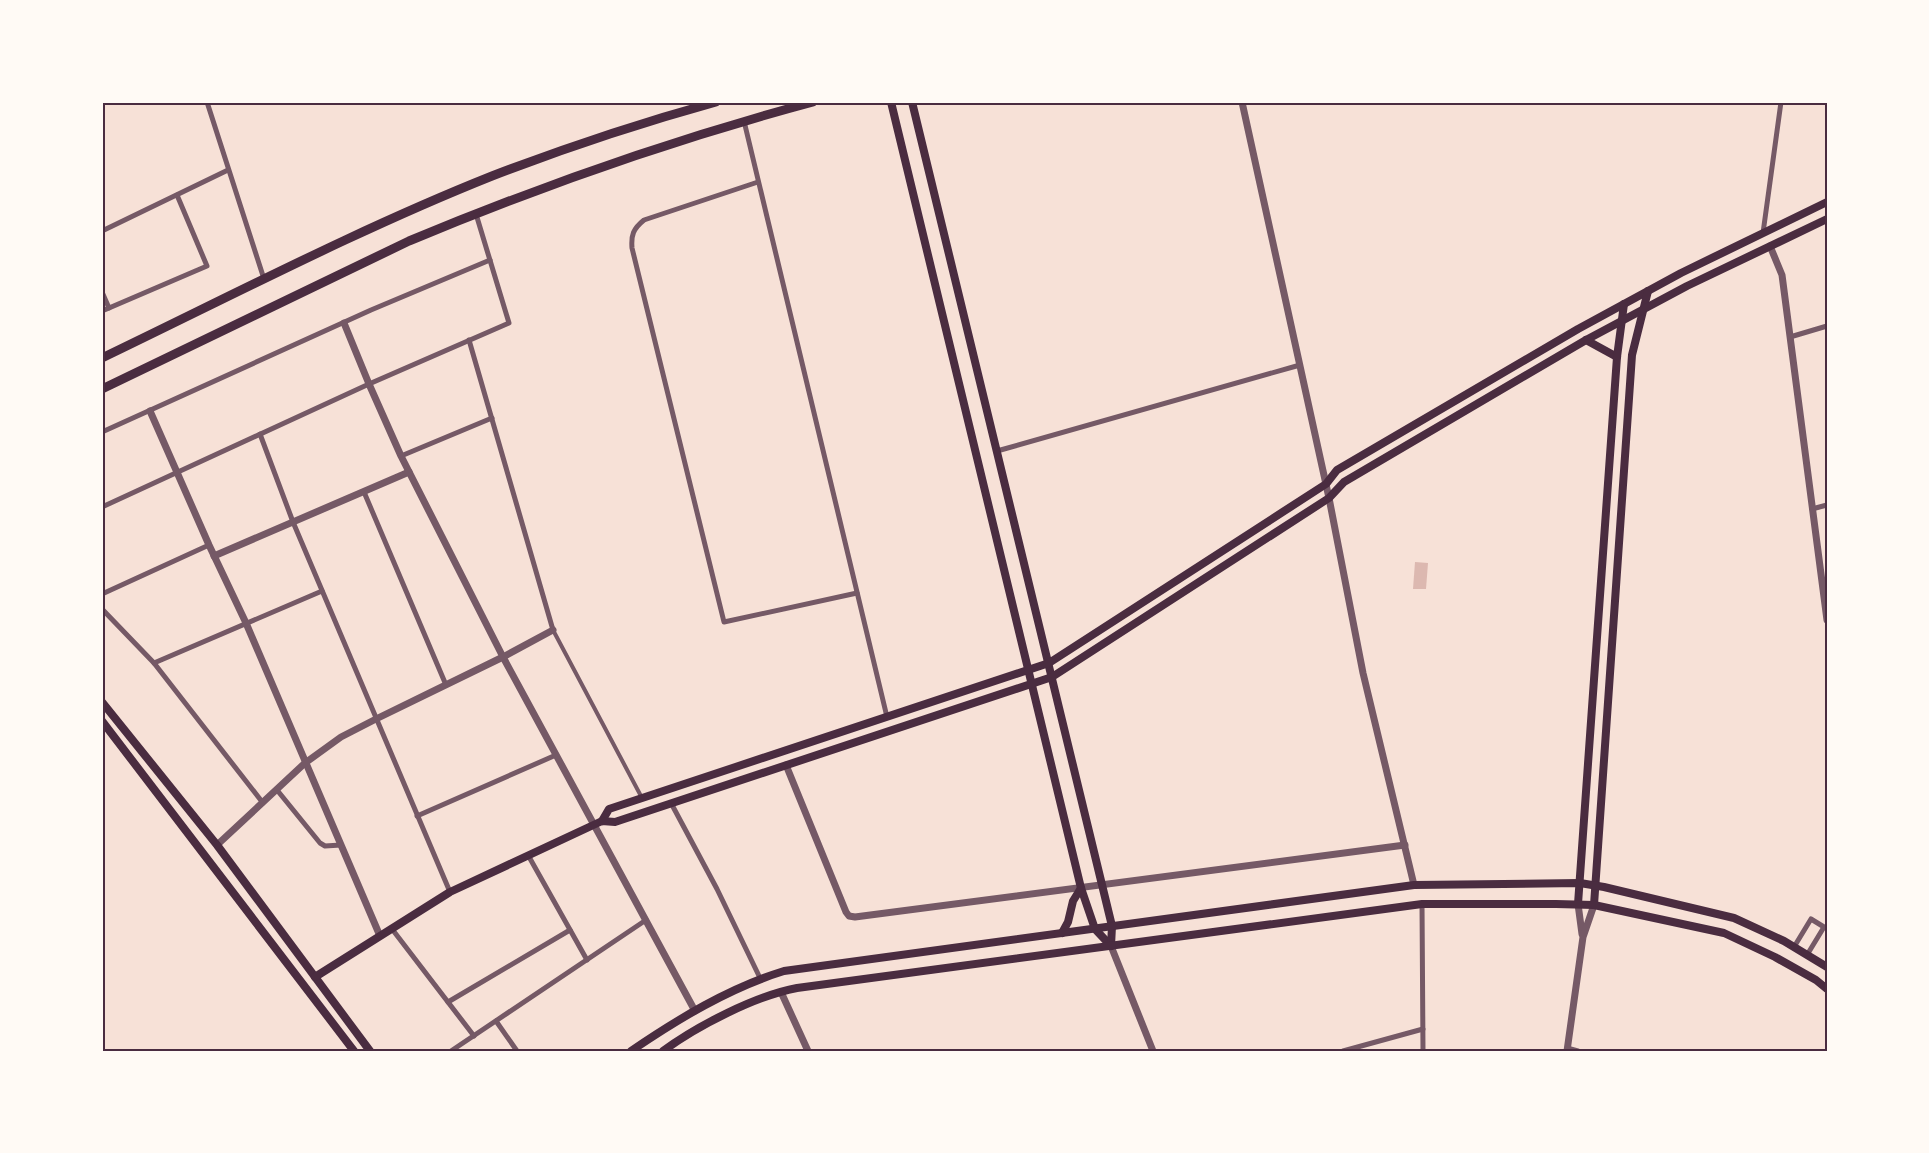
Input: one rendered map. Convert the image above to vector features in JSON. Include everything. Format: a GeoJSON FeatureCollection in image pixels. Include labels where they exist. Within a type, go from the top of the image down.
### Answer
{"type":"FeatureCollection","features":[{"type":"Feature","properties":{"kind":"highway"},"geometry":{"type":"LineString","coordinates":[[102,358],[264,279],[492,176],[605,136],[716,102]]}},
{"type":"Feature","properties":{"kind":"highway"},"geometry":{"type":"LineString","coordinates":[[102,389],[409,241],[581,174],[744,121],[813,102]]}},
{"type":"Feature","properties":{"kind":"main road"},"geometry":{"type":"LineString","coordinates":[[891,102],[1081,888],[1095,929],[1111,946]]}},
{"type":"Feature","properties":{"kind":"main road"},"geometry":{"type":"LineString","coordinates":[[912,102],[1112,926],[1111,946]]}},
{"type":"Feature","properties":{"kind":"main road"},"geometry":{"type":"LineString","coordinates":[[598,823],[609,809],[1048,663],[1326,484],[1337,470],[1578,328],[1827,202]]}},
{"type":"Feature","properties":{"kind":"main road"},"geometry":{"type":"LineString","coordinates":[[315,977],[450,892],[598,823],[615,822],[1052,677],[1329,498],[1344,482],[1586,340],[1687,286],[1827,219]]}},
{"type":"Feature","properties":{"kind":"main road"},"geometry":{"type":"LineString","coordinates":[[1763,233],[1770,246]]}},
{"type":"Feature","properties":{"kind":"main road"},"geometry":{"type":"LineString","coordinates":[[1594,905],[1632,355],[1648,291]]}},
{"type":"Feature","properties":{"kind":"main road"},"geometry":{"type":"LineString","coordinates":[[1578,904],[1617,357],[1624,304]]}},
{"type":"Feature","properties":{"kind":"main road"},"geometry":{"type":"LineString","coordinates":[[1586,340],[1617,357]]}},
{"type":"Feature","properties":{"kind":"main road"},"geometry":{"type":"LineString","coordinates":[[102,702],[217,845],[370,1051]]}},
{"type":"Feature","properties":{"kind":"main road"},"geometry":{"type":"LineString","coordinates":[[102,721],[354,1051]]}},
{"type":"Feature","properties":{"kind":"main road"},"geometry":{"type":"LineString","coordinates":[[205,855],[217,845]]}},
{"type":"Feature","properties":{"kind":"main road"},"geometry":{"type":"LineString","coordinates":[[631,1051],[695,1011],[761,980],[793,970],[1414,885],[1580,883],[1734,918],[1794,947],[1827,967]]}},
{"type":"Feature","properties":{"kind":"main road"},"geometry":{"type":"LineString","coordinates":[[1062,933],[1068,922],[1073,901],[1081,888]]}},
{"type":"Feature","properties":{"kind":"main road"},"geometry":{"type":"LineString","coordinates":[[663,1051],[697,1029],[781,992],[1422,904],[1594,905],[1724,933],[1775,957],[1816,980],[1827,989]]}},
{"type":"Feature","properties":{"kind":"street"},"geometry":{"type":"LineString","coordinates":[[207,102],[264,279]]}},
{"type":"Feature","properties":{"kind":"street"},"geometry":{"type":"LineString","coordinates":[[1242,102],[1329,498],[1363,673],[1414,885]]}},
{"type":"Feature","properties":{"kind":"street"},"geometry":{"type":"LineString","coordinates":[[1763,233],[1780,102]]}},
{"type":"Feature","properties":{"kind":"street"},"geometry":{"type":"LineString","coordinates":[[744,121],[887,717]]}},
{"type":"Feature","properties":{"kind":"street"},"geometry":{"type":"LineString","coordinates":[[102,231],[228,170]]}},
{"type":"Feature","properties":{"kind":"street"},"geometry":{"type":"LineString","coordinates":[[758,182],[644,220],[634,227],[631,238],[632,248],[724,622],[857,593]]}},
{"type":"Feature","properties":{"kind":"street"},"geometry":{"type":"LineString","coordinates":[[102,311],[207,266],[177,195]]}},
{"type":"Feature","properties":{"kind":"street"},"geometry":{"type":"LineString","coordinates":[[102,507],[369,384],[509,323],[476,214]]}},
{"type":"Feature","properties":{"kind":"street"},"geometry":{"type":"LineString","coordinates":[[1770,246],[1782,275],[1827,620]]}},
{"type":"Feature","properties":{"kind":"street"},"geometry":{"type":"LineString","coordinates":[[102,432],[490,260]]}},
{"type":"Feature","properties":{"kind":"street"},"geometry":{"type":"LineString","coordinates":[[102,292],[109,308]]}},
{"type":"Feature","properties":{"kind":"street"},"geometry":{"type":"LineString","coordinates":[[344,323],[401,456],[503,657],[556,755],[598,823],[646,920],[695,1011]]}},
{"type":"Feature","properties":{"kind":"street"},"geometry":{"type":"LineString","coordinates":[[1790,337],[1827,326]]}},
{"type":"Feature","properties":{"kind":"street"},"geometry":{"type":"LineString","coordinates":[[470,340],[553,630],[642,798]]}},
{"type":"Feature","properties":{"kind":"street"},"geometry":{"type":"LineString","coordinates":[[997,451],[1300,365]]}},
{"type":"Feature","properties":{"kind":"street"},"geometry":{"type":"LineString","coordinates":[[150,411],[246,623],[380,936]]}},
{"type":"Feature","properties":{"kind":"street"},"geometry":{"type":"LineString","coordinates":[[401,456],[492,418]]}},
{"type":"Feature","properties":{"kind":"street"},"geometry":{"type":"LineString","coordinates":[[260,434],[292,522],[450,892]]}},
{"type":"Feature","properties":{"kind":"street"},"geometry":{"type":"LineString","coordinates":[[214,556],[409,472]]}},
{"type":"Feature","properties":{"kind":"street"},"geometry":{"type":"LineString","coordinates":[[364,492],[446,685]]}},
{"type":"Feature","properties":{"kind":"street"},"geometry":{"type":"LineString","coordinates":[[1812,509],[1827,506]]}},
{"type":"Feature","properties":{"kind":"street"},"geometry":{"type":"LineString","coordinates":[[102,594],[209,545]]}},
{"type":"Feature","properties":{"kind":"street"},"geometry":{"type":"LineString","coordinates":[[154,663],[322,591]]}},
{"type":"Feature","properties":{"kind":"street"},"geometry":{"type":"LineString","coordinates":[[102,609],[154,663],[263,802]]}},
{"type":"Feature","properties":{"kind":"street"},"geometry":{"type":"LineString","coordinates":[[217,845],[305,763],[341,737],[553,630]]}},
{"type":"Feature","properties":{"kind":"street"},"geometry":{"type":"LineString","coordinates":[[417,816],[556,755]]}},
{"type":"Feature","properties":{"kind":"street"},"geometry":{"type":"LineString","coordinates":[[786,765],[846,912],[849,916],[855,917],[1405,845]]}},
{"type":"Feature","properties":{"kind":"street"},"geometry":{"type":"LineString","coordinates":[[277,789],[320,843],[326,846],[340,845]]}},
{"type":"Feature","properties":{"kind":"street"},"geometry":{"type":"LineString","coordinates":[[671,803],[717,889],[761,980]]}},
{"type":"Feature","properties":{"kind":"street"},"geometry":{"type":"LineString","coordinates":[[528,855],[587,960]]}},
{"type":"Feature","properties":{"kind":"street"},"geometry":{"type":"LineString","coordinates":[[1422,904],[1423,1051]]}},
{"type":"Feature","properties":{"kind":"street"},"geometry":{"type":"LineString","coordinates":[[1578,904],[1583,937]]}},
{"type":"Feature","properties":{"kind":"street"},"geometry":{"type":"LineString","coordinates":[[1578,1051],[1567,1049],[1583,937],[1594,905]]}},
{"type":"Feature","properties":{"kind":"street"},"geometry":{"type":"LineString","coordinates":[[1794,947],[1811,919],[1824,927],[1807,955]]}},
{"type":"Feature","properties":{"kind":"street"},"geometry":{"type":"LineString","coordinates":[[451,1051],[646,920]]}},
{"type":"Feature","properties":{"kind":"street"},"geometry":{"type":"LineString","coordinates":[[392,929],[474,1036]]}},
{"type":"Feature","properties":{"kind":"street"},"geometry":{"type":"LineString","coordinates":[[448,1002],[570,930]]}},
{"type":"Feature","properties":{"kind":"street"},"geometry":{"type":"LineString","coordinates":[[1111,946],[1153,1051]]}},
{"type":"Feature","properties":{"kind":"street"},"geometry":{"type":"LineString","coordinates":[[781,992],[808,1051]]}},
{"type":"Feature","properties":{"kind":"street"},"geometry":{"type":"LineString","coordinates":[[496,1021],[518,1051]]}},
{"type":"Feature","properties":{"kind":"street"},"geometry":{"type":"LineString","coordinates":[[1343,1051],[1423,1029]]}},
{"type":"Feature","properties":{"kind":"shaded area"},"geometry":{"type":"Polygon","coordinates":[[[1415,562],[1428,563],[1426,589],[1413,589],[1415,562]]]}}]}
